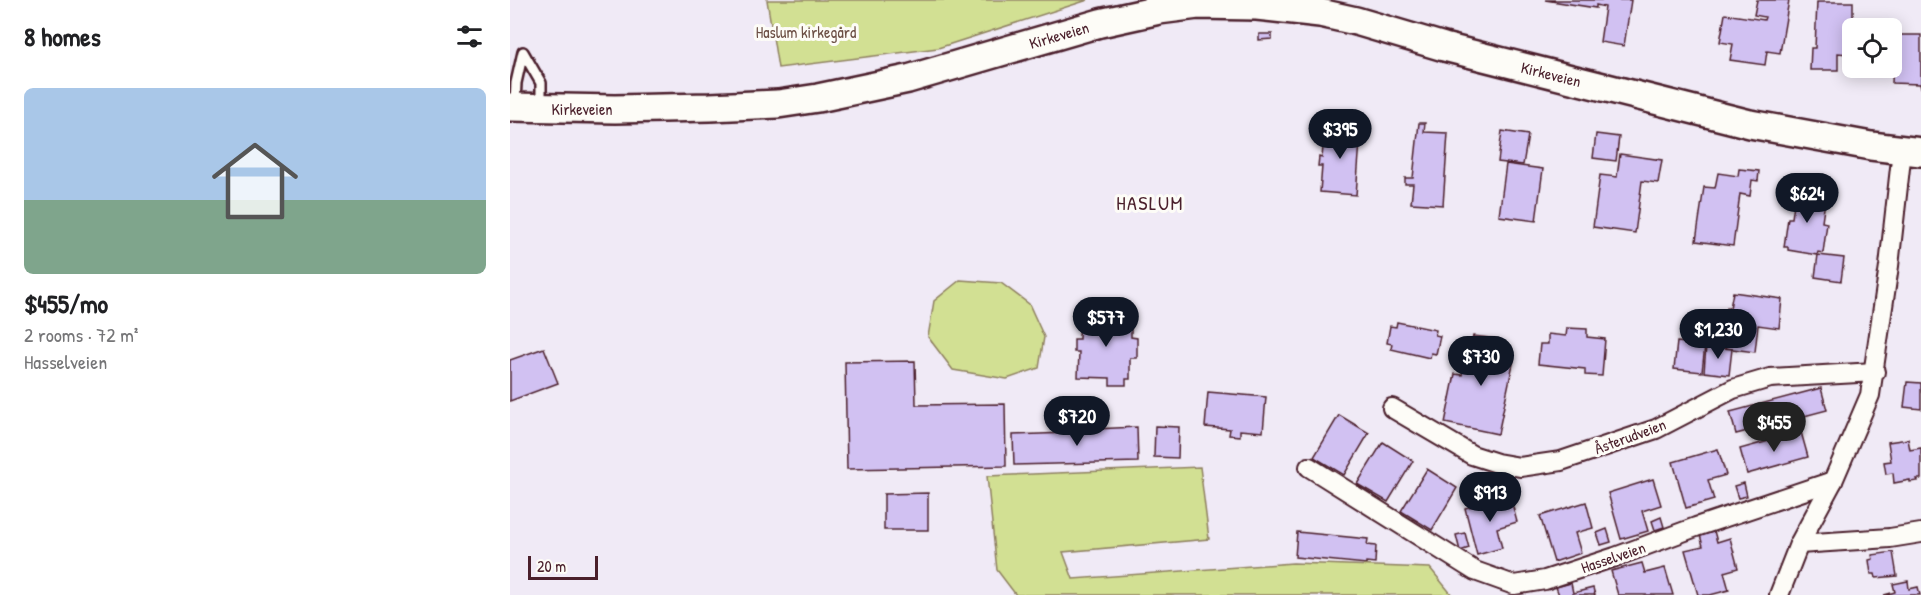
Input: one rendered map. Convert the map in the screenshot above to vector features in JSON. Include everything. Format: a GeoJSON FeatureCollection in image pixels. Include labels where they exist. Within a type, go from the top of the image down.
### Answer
{"type":"FeatureCollection","features":[{"type":"Feature","properties":{"kind":"main road","name":"Kirkeveien"},"geometry":{"type":"LineString","coordinates":[[512,107],[541,109],[710,107],[778,104],[818,99],[908,79],[1100,23],[1159,10],[1274,4],[1356,21],[1444,47],[1750,124],[1912,151]]}},
{"type":"Feature","properties":{"kind":"street"},"geometry":{"type":"LineString","coordinates":[[1779,595],[1799,544],[1833,481],[1870,395],[1889,266],[1912,151]]}},
{"type":"Feature","properties":{"kind":"street","name":"Åsterudveien"},"geometry":{"type":"LineString","coordinates":[[1392,408],[1472,455],[1497,464],[1520,467],[1561,461],[1656,429],[1733,389],[1770,378],[1875,372]]}},
{"type":"Feature","properties":{"kind":"street","name":"Hasselveien"},"geometry":{"type":"LineString","coordinates":[[1309,467],[1475,572],[1514,585],[1545,580],[1833,481]]}},
{"type":"Feature","properties":{"kind":"street"},"geometry":{"type":"LineString","coordinates":[[1799,544],[1890,538],[1921,533]]}},
{"type":"Feature","properties":{"kind":"lane"},"geometry":{"type":"LineString","coordinates":[[512,107],[523,52],[541,83],[541,109]]}},
{"type":"Feature","properties":{"kind":"green space","name":"Haslum kirkegård"},"geometry":{"type":"Polygon","coordinates":[[[767,0],[1088,0],[938,48],[778,68],[767,0]]]}},
{"type":"Feature","properties":{"kind":"green space"},"geometry":{"type":"Polygon","coordinates":[[[960,280],[1001,283],[1029,304],[1044,337],[1039,368],[1007,379],[953,370],[928,337],[934,301],[960,280]]]}},
{"type":"Feature","properties":{"kind":"green space"},"geometry":{"type":"Polygon","coordinates":[[[1200,467],[1209,539],[1063,552],[1073,579],[1293,563],[1430,568],[1452,595],[1016,595],[997,570],[987,476],[1200,467]]]}},
{"type":"Feature","properties":{"kind":"building"},"geometry":{"type":"Polygon","coordinates":[[[1545,0],[1631,0],[1624,46],[1600,42],[1605,7],[1596,5],[1596,8],[1545,0]]]}},
{"type":"Feature","properties":{"kind":"building"},"geometry":{"type":"Polygon","coordinates":[[[1757,0],[1789,0],[1780,53],[1767,51],[1765,65],[1730,60],[1733,44],[1720,42],[1725,14],[1764,20],[1765,17],[1754,15],[1757,0]]]}},
{"type":"Feature","properties":{"kind":"building"},"geometry":{"type":"Polygon","coordinates":[[[1817,2],[1853,2],[1853,18],[1842,18],[1842,53],[1838,53],[1838,70],[1810,70],[1811,48],[1815,48],[1817,2]]]}},
{"type":"Feature","properties":{"kind":"building"},"geometry":{"type":"Polygon","coordinates":[[[1259,34],[1272,34],[1272,39],[1259,40],[1259,34]]]}},
{"type":"Feature","properties":{"kind":"building"},"geometry":{"type":"Polygon","coordinates":[[[1902,35],[1921,35],[1921,88],[1920,84],[1892,83],[1892,78],[1902,78],[1902,35]]]}},
{"type":"Feature","properties":{"kind":"building"},"geometry":{"type":"Polygon","coordinates":[[[1419,123],[1425,123],[1424,132],[1448,133],[1443,205],[1411,203],[1413,184],[1405,184],[1405,178],[1413,178],[1419,123]]]}},
{"type":"Feature","properties":{"kind":"building"},"geometry":{"type":"Polygon","coordinates":[[[1325,125],[1361,128],[1356,195],[1320,192],[1322,166],[1318,166],[1319,157],[1322,158],[1325,125]]]}},
{"type":"Feature","properties":{"kind":"building"},"geometry":{"type":"Polygon","coordinates":[[[1502,131],[1528,135],[1523,165],[1498,162],[1502,131]]]}},
{"type":"Feature","properties":{"kind":"building"},"geometry":{"type":"Polygon","coordinates":[[[1596,134],[1619,137],[1616,161],[1593,158],[1596,134]]]}},
{"type":"Feature","properties":{"kind":"building"},"geometry":{"type":"Polygon","coordinates":[[[1620,154],[1662,160],[1658,183],[1642,181],[1635,233],[1593,227],[1600,175],[1617,177],[1620,154]]]}},
{"type":"Feature","properties":{"kind":"building"},"geometry":{"type":"Polygon","coordinates":[[[1506,164],[1543,169],[1536,221],[1499,216],[1506,164]]]}},
{"type":"Feature","properties":{"kind":"building"},"geometry":{"type":"Polygon","coordinates":[[[1739,169],[1759,171],[1758,181],[1752,180],[1750,196],[1740,194],[1733,246],[1696,241],[1704,187],[1715,188],[1718,173],[1738,176],[1739,169]]]}},
{"type":"Feature","properties":{"kind":"building"},"geometry":{"type":"Polygon","coordinates":[[[1796,190],[1826,194],[1822,222],[1827,223],[1823,253],[1818,252],[1817,255],[1788,250],[1788,247],[1784,247],[1788,218],[1792,218],[1796,190]]]}},
{"type":"Feature","properties":{"kind":"building"},"geometry":{"type":"Polygon","coordinates":[[[1818,255],[1844,258],[1841,281],[1815,277],[1818,255]]]}},
{"type":"Feature","properties":{"kind":"building"},"geometry":{"type":"Polygon","coordinates":[[[1733,292],[1782,299],[1779,328],[1758,325],[1755,352],[1725,348],[1728,324],[1725,324],[1727,307],[1730,308],[1733,292]]]}},
{"type":"Feature","properties":{"kind":"building"},"geometry":{"type":"Polygon","coordinates":[[[1080,315],[1131,316],[1131,337],[1137,338],[1137,358],[1130,358],[1130,379],[1126,379],[1126,385],[1110,385],[1110,378],[1078,377],[1079,352],[1074,352],[1074,339],[1079,339],[1080,315]]]}},
{"type":"Feature","properties":{"kind":"building"},"geometry":{"type":"Polygon","coordinates":[[[1397,322],[1436,330],[1435,335],[1440,336],[1436,354],[1431,353],[1430,358],[1391,349],[1392,344],[1387,343],[1390,326],[1396,327],[1397,322]]]}},
{"type":"Feature","properties":{"kind":"building"},"geometry":{"type":"Polygon","coordinates":[[[1567,328],[1587,329],[1587,337],[1605,339],[1602,376],[1585,375],[1585,369],[1538,364],[1540,344],[1548,344],[1548,334],[1566,336],[1567,328]]]}},
{"type":"Feature","properties":{"kind":"building"},"geometry":{"type":"Polygon","coordinates":[[[1473,336],[1498,339],[1497,343],[1511,346],[1508,357],[1514,359],[1498,434],[1445,423],[1455,374],[1462,375],[1467,349],[1470,350],[1473,336]]]}},
{"type":"Feature","properties":{"kind":"building"},"geometry":{"type":"Polygon","coordinates":[[[1677,342],[1705,345],[1702,372],[1674,369],[1677,342]]]}},
{"type":"Feature","properties":{"kind":"building"},"geometry":{"type":"Polygon","coordinates":[[[1706,346],[1732,349],[1729,375],[1704,372],[1706,346]]]}},
{"type":"Feature","properties":{"kind":"building"},"geometry":{"type":"Polygon","coordinates":[[[544,348],[558,383],[510,401],[510,360],[544,348]]]}},
{"type":"Feature","properties":{"kind":"building"},"geometry":{"type":"Polygon","coordinates":[[[915,361],[916,405],[1005,404],[1006,466],[847,469],[845,362],[915,361]]]}},
{"type":"Feature","properties":{"kind":"building"},"geometry":{"type":"Polygon","coordinates":[[[1907,382],[1921,383],[1921,409],[1904,407],[1907,382]]]}},
{"type":"Feature","properties":{"kind":"building"},"geometry":{"type":"Polygon","coordinates":[[[1821,388],[1827,410],[1736,434],[1730,412],[1821,388]]]}},
{"type":"Feature","properties":{"kind":"building"},"geometry":{"type":"Polygon","coordinates":[[[1208,392],[1266,397],[1263,432],[1240,430],[1240,436],[1229,435],[1230,429],[1205,427],[1208,392]]]}},
{"type":"Feature","properties":{"kind":"building"},"geometry":{"type":"Polygon","coordinates":[[[1339,415],[1369,433],[1344,475],[1314,457],[1339,415]]]}},
{"type":"Feature","properties":{"kind":"building"},"geometry":{"type":"Polygon","coordinates":[[[1155,426],[1179,427],[1178,458],[1154,457],[1155,426]]]}},
{"type":"Feature","properties":{"kind":"building"},"geometry":{"type":"Polygon","coordinates":[[[1137,427],[1138,462],[1014,465],[1013,435],[1094,432],[1094,429],[1137,427]]]}},
{"type":"Feature","properties":{"kind":"building"},"geometry":{"type":"Polygon","coordinates":[[[1801,432],[1808,457],[1747,474],[1740,449],[1801,432]]]}},
{"type":"Feature","properties":{"kind":"building"},"geometry":{"type":"Polygon","coordinates":[[[1908,439],[1910,450],[1921,448],[1921,479],[1894,483],[1893,473],[1886,474],[1884,462],[1891,461],[1888,442],[1908,439]]]}},
{"type":"Feature","properties":{"kind":"building"},"geometry":{"type":"Polygon","coordinates":[[[1383,442],[1413,461],[1388,502],[1357,484],[1383,442]]]}},
{"type":"Feature","properties":{"kind":"building"},"geometry":{"type":"Polygon","coordinates":[[[1718,449],[1726,475],[1708,480],[1714,500],[1686,508],[1673,462],[1718,449]]]}},
{"type":"Feature","properties":{"kind":"building"},"geometry":{"type":"Polygon","coordinates":[[[1427,469],[1457,488],[1432,530],[1401,511],[1427,469]]]}},
{"type":"Feature","properties":{"kind":"building"},"geometry":{"type":"Polygon","coordinates":[[[1653,479],[1661,505],[1642,511],[1648,531],[1621,539],[1608,493],[1653,479]]]}},
{"type":"Feature","properties":{"kind":"building"},"geometry":{"type":"Polygon","coordinates":[[[1744,483],[1747,496],[1738,498],[1734,486],[1744,483]]]}},
{"type":"Feature","properties":{"kind":"building"},"geometry":{"type":"Polygon","coordinates":[[[928,493],[928,530],[884,530],[884,494],[928,493]]]}},
{"type":"Feature","properties":{"kind":"building"},"geometry":{"type":"Polygon","coordinates":[[[1510,496],[1517,522],[1497,528],[1502,548],[1477,555],[1465,508],[1510,496]]]}},
{"type":"Feature","properties":{"kind":"building"},"geometry":{"type":"Polygon","coordinates":[[[1586,502],[1593,528],[1575,533],[1581,553],[1554,562],[1540,516],[1586,502]]]}},
{"type":"Feature","properties":{"kind":"building"},"geometry":{"type":"Polygon","coordinates":[[[1661,517],[1664,527],[1655,530],[1652,521],[1661,517]]]}},
{"type":"Feature","properties":{"kind":"building"},"geometry":{"type":"Polygon","coordinates":[[[1607,529],[1611,542],[1601,545],[1597,533],[1607,529]]]}},
{"type":"Feature","properties":{"kind":"building"},"geometry":{"type":"Polygon","coordinates":[[[1714,531],[1717,542],[1730,538],[1738,568],[1724,572],[1729,590],[1710,595],[1698,595],[1685,550],[1703,546],[1700,535],[1714,531]]]}},
{"type":"Feature","properties":{"kind":"building"},"geometry":{"type":"Polygon","coordinates":[[[1297,532],[1368,539],[1367,545],[1376,546],[1375,563],[1295,557],[1297,532]]]}},
{"type":"Feature","properties":{"kind":"building"},"geometry":{"type":"Polygon","coordinates":[[[1465,533],[1469,548],[1460,551],[1456,535],[1465,533]]]}},
{"type":"Feature","properties":{"kind":"building"},"geometry":{"type":"Polygon","coordinates":[[[1893,552],[1897,576],[1876,578],[1875,574],[1871,574],[1869,560],[1873,559],[1872,555],[1893,552]]]}},
{"type":"Feature","properties":{"kind":"building"},"geometry":{"type":"Polygon","coordinates":[[[1642,563],[1645,573],[1665,568],[1673,595],[1618,595],[1611,571],[1642,563]]]}},
{"type":"Feature","properties":{"kind":"building"},"geometry":{"type":"Polygon","coordinates":[[[1908,581],[1909,589],[1918,587],[1920,595],[1884,595],[1895,592],[1893,584],[1908,581]]]}},
{"type":"Feature","properties":{"kind":"building"},"geometry":{"type":"Polygon","coordinates":[[[1571,583],[1573,593],[1593,588],[1595,595],[1559,595],[1556,587],[1571,583]]]}},
{"type":"Feature","properties":{"kind":"district","name":"HASLUM"},"geometry":{"type":"Point","coordinates":[1150,202]}}]}
